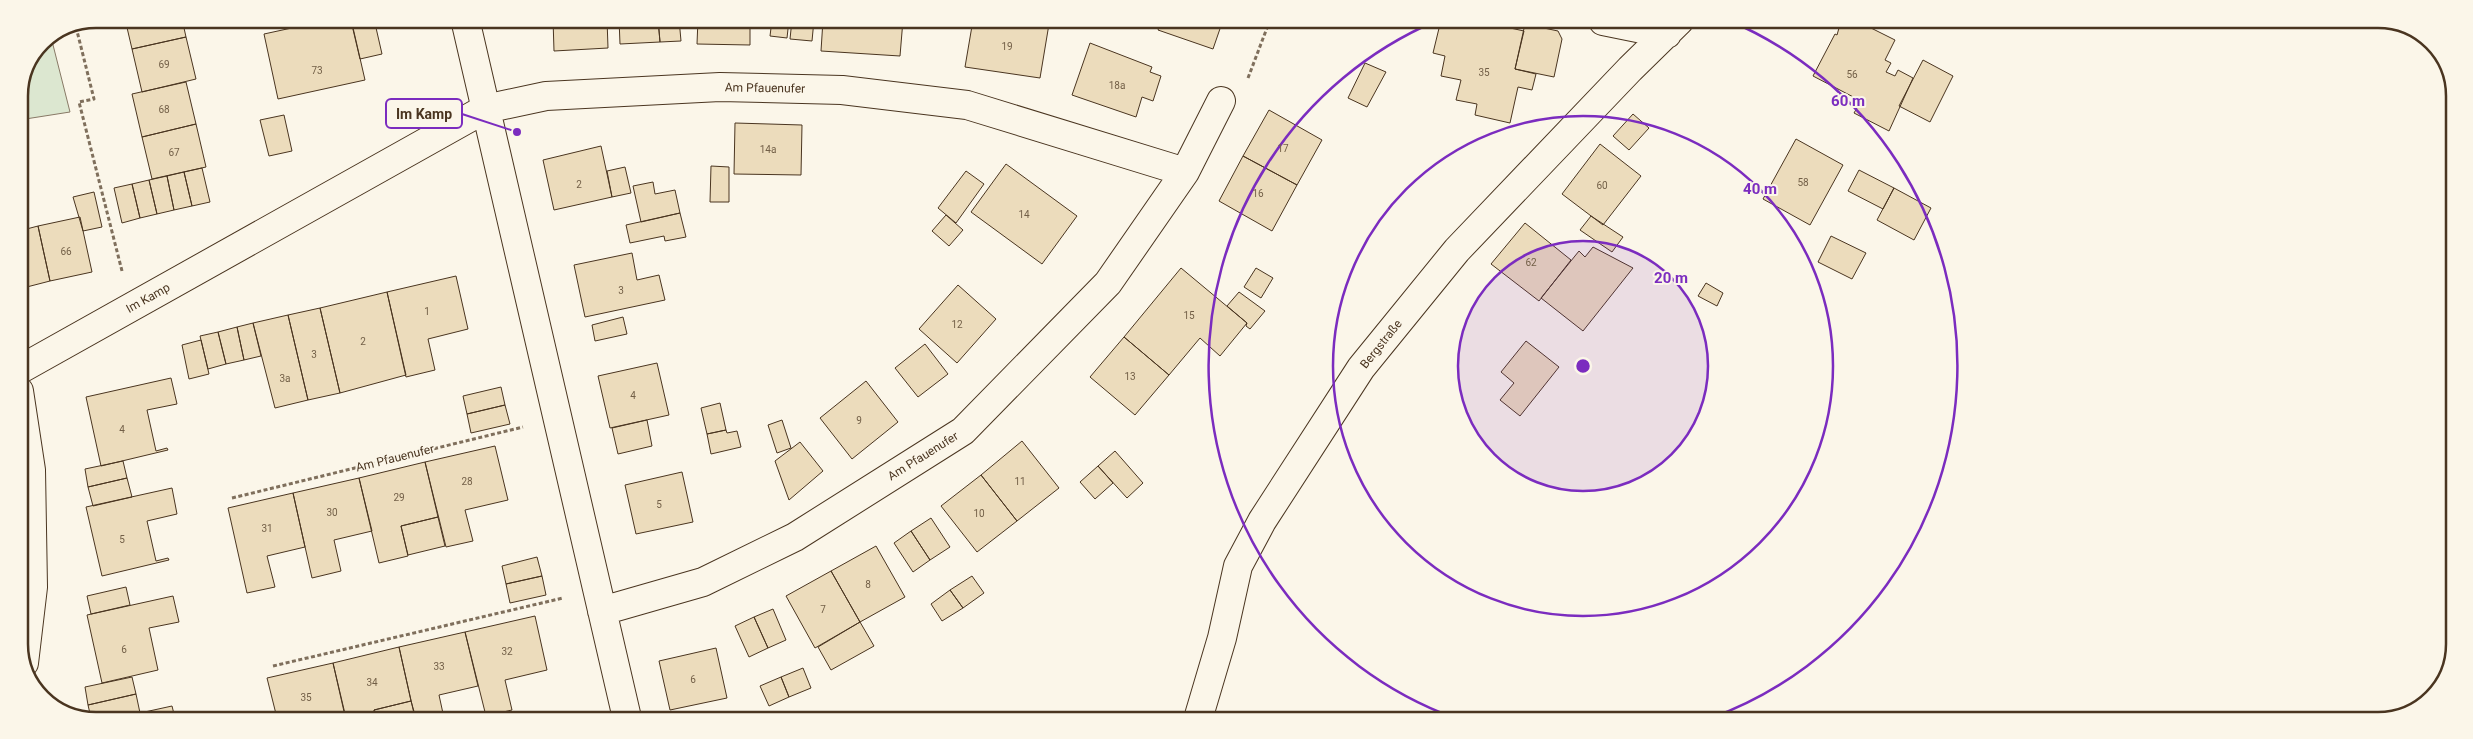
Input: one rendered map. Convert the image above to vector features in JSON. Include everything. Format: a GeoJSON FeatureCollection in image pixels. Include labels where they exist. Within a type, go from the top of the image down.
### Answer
{"type":"FeatureCollection","features":[{"type":"Feature","properties":{"kind":"street"},"geometry":{"type":"LineString","coordinates":[[467,27],[626,712]]}},
{"type":"Feature","properties":{"kind":"street","name":"Bergstraße"},"geometry":{"type":"LineString","coordinates":[[1200,712],[1222,638],[1238,566],[1262,521],[1361,368],[1457,250],[1630,69],[1673,28]]}},
{"type":"Feature","properties":{"kind":"street","name":"Am Pfauenufer"},"geometry":{"type":"LineString","coordinates":[[485,109],[546,96],[701,88],[842,90],[967,105],[1185,172]]}},
{"type":"Feature","properties":{"kind":"street","name":"Am Pfauenufer"},"geometry":{"type":"LineString","coordinates":[[600,600],[703,582],[795,537],[963,430],[1108,283],[1185,172],[1221,101]]}},
{"type":"Feature","properties":{"kind":"street","name":"Im Kamp"},"geometry":{"type":"LineString","coordinates":[[27,365],[485,109]]}},
{"type":"Feature","properties":{"kind":"street"},"geometry":{"type":"LineString","coordinates":[[28,448],[31,470],[33,587],[28,630]]}},
{"type":"Feature","properties":{"kind":"path"},"geometry":{"type":"LineString","coordinates":[[1221,101],[1244,90],[1267,27]]}},
{"type":"Feature","properties":{"kind":"path"},"geometry":{"type":"LineString","coordinates":[[77,31],[94,99],[80,102],[131,308]]}},
{"type":"Feature","properties":{"kind":"path","name":"Am Pfauenufer"},"geometry":{"type":"LineString","coordinates":[[232,498],[557,419]]}},
{"type":"Feature","properties":{"kind":"path"},"geometry":{"type":"LineString","coordinates":[[273,666],[600,600]]}},
{"type":"Feature","properties":{"kind":"green space"},"geometry":{"type":"Polygon","coordinates":[[[53,44],[70,112],[27,119],[27,96],[33,70],[39,58],[53,44]]]}},
{"type":"Feature","properties":{"kind":"building"},"geometry":{"type":"Polygon","coordinates":[[[127,27],[184,27],[186,37],[132,49],[127,27]]]}},
{"type":"Feature","properties":{"kind":"building"},"geometry":{"type":"Polygon","coordinates":[[[296,27],[353,27],[365,80],[278,99],[264,34],[296,27]]]}},
{"type":"Feature","properties":{"kind":"building"},"geometry":{"type":"Polygon","coordinates":[[[352,27],[376,27],[382,54],[360,59],[352,27]]]}},
{"type":"Feature","properties":{"kind":"building"},"geometry":{"type":"Polygon","coordinates":[[[553,27],[607,27],[608,48],[554,51],[553,27]]]}},
{"type":"Feature","properties":{"kind":"building"},"geometry":{"type":"Polygon","coordinates":[[[619,27],[659,27],[660,42],[620,44],[619,27]]]}},
{"type":"Feature","properties":{"kind":"building"},"geometry":{"type":"Polygon","coordinates":[[[659,27],[680,27],[681,41],[660,42],[659,27]]]}},
{"type":"Feature","properties":{"kind":"building"},"geometry":{"type":"Polygon","coordinates":[[[698,27],[750,27],[750,45],[697,44],[698,27]]]}},
{"type":"Feature","properties":{"kind":"building"},"geometry":{"type":"Polygon","coordinates":[[[771,27],[788,27],[787,38],[770,36],[771,27]]]}},
{"type":"Feature","properties":{"kind":"building"},"geometry":{"type":"Polygon","coordinates":[[[791,27],[813,27],[812,41],[790,39],[791,27]]]}},
{"type":"Feature","properties":{"kind":"building"},"geometry":{"type":"Polygon","coordinates":[[[823,27],[902,27],[900,56],[821,51],[823,27]]]}},
{"type":"Feature","properties":{"kind":"building"},"geometry":{"type":"Polygon","coordinates":[[[972,27],[1048,27],[1040,78],[965,67],[972,27]]]}},
{"type":"Feature","properties":{"kind":"building"},"geometry":{"type":"Polygon","coordinates":[[[1159,27],[1221,27],[1213,49],[1158,30],[1159,27]]]}},
{"type":"Feature","properties":{"kind":"building"},"geometry":{"type":"Polygon","coordinates":[[[1439,27],[1506,27],[1524,31],[1515,69],[1536,74],[1532,90],[1518,87],[1510,123],[1475,115],[1477,104],[1456,100],[1461,80],[1441,76],[1445,56],[1433,53],[1439,27]]]}},
{"type":"Feature","properties":{"kind":"building"},"geometry":{"type":"Polygon","coordinates":[[[1524,27],[1539,27],[1558,31],[1562,39],[1554,77],[1515,69],[1524,27]]]}},
{"type":"Feature","properties":{"kind":"building"},"geometry":{"type":"Polygon","coordinates":[[[1839,27],[1869,27],[1895,40],[1885,60],[1891,63],[1886,72],[1895,76],[1898,70],[1913,78],[1889,131],[1854,113],[1861,101],[1813,76],[1835,34],[1837,35],[1839,27]]]}},
{"type":"Feature","properties":{"kind":"building"},"geometry":{"type":"Polygon","coordinates":[[[186,37],[196,79],[142,92],[132,49],[186,37]]]}},
{"type":"Feature","properties":{"kind":"building"},"geometry":{"type":"Polygon","coordinates":[[[1090,43],[1152,67],[1150,72],[1161,76],[1153,101],[1142,97],[1136,117],[1072,95],[1090,43]]]}},
{"type":"Feature","properties":{"kind":"building"},"geometry":{"type":"Polygon","coordinates":[[[1923,60],[1953,76],[1930,122],[1899,106],[1923,60]]]}},
{"type":"Feature","properties":{"kind":"building"},"geometry":{"type":"Polygon","coordinates":[[[1365,63],[1386,72],[1367,107],[1348,98],[1365,63]]]}},
{"type":"Feature","properties":{"kind":"building"},"geometry":{"type":"Polygon","coordinates":[[[186,82],[196,124],[142,137],[132,94],[186,82]]]}},
{"type":"Feature","properties":{"kind":"building"},"geometry":{"type":"Polygon","coordinates":[[[1269,110],[1322,140],[1297,185],[1243,156],[1269,110]]]}},
{"type":"Feature","properties":{"kind":"building"},"geometry":{"type":"Polygon","coordinates":[[[1633,114],[1649,128],[1629,150],[1613,136],[1633,114]]]}},
{"type":"Feature","properties":{"kind":"building"},"geometry":{"type":"Polygon","coordinates":[[[284,115],[292,151],[269,156],[260,120],[284,115]]]}},
{"type":"Feature","properties":{"kind":"building"},"geometry":{"type":"Polygon","coordinates":[[[735,123],[802,125],[801,175],[734,174],[735,123]]]}},
{"type":"Feature","properties":{"kind":"building"},"geometry":{"type":"Polygon","coordinates":[[[196,124],[206,167],[152,179],[142,137],[196,124]]]}},
{"type":"Feature","properties":{"kind":"building"},"geometry":{"type":"Polygon","coordinates":[[[1796,139],[1843,165],[1810,225],[1763,199],[1796,139]]]}},
{"type":"Feature","properties":{"kind":"building"},"geometry":{"type":"Polygon","coordinates":[[[1600,144],[1641,176],[1603,225],[1562,194],[1600,144]]]}},
{"type":"Feature","properties":{"kind":"building"},"geometry":{"type":"Polygon","coordinates":[[[601,146],[612,197],[554,210],[543,160],[601,146]]]}},
{"type":"Feature","properties":{"kind":"building"},"geometry":{"type":"Polygon","coordinates":[[[1243,156],[1297,185],[1272,231],[1219,201],[1243,156]]]}},
{"type":"Feature","properties":{"kind":"building"},"geometry":{"type":"Polygon","coordinates":[[[1006,164],[1077,216],[1042,264],[971,212],[1006,164]]]}},
{"type":"Feature","properties":{"kind":"building"},"geometry":{"type":"Polygon","coordinates":[[[711,166],[729,167],[729,202],[710,202],[711,166]]]}},
{"type":"Feature","properties":{"kind":"building"},"geometry":{"type":"Polygon","coordinates":[[[625,167],[631,193],[612,197],[607,171],[625,167]]]}},
{"type":"Feature","properties":{"kind":"building"},"geometry":{"type":"Polygon","coordinates":[[[202,168],[210,202],[192,206],[184,172],[202,168]]]}},
{"type":"Feature","properties":{"kind":"building"},"geometry":{"type":"Polygon","coordinates":[[[1859,170],[1894,188],[1883,209],[1848,191],[1859,170]]]}},
{"type":"Feature","properties":{"kind":"building"},"geometry":{"type":"Polygon","coordinates":[[[966,171],[984,184],[956,223],[938,208],[966,171]]]}},
{"type":"Feature","properties":{"kind":"building"},"geometry":{"type":"Polygon","coordinates":[[[184,172],[192,206],[174,210],[167,176],[184,172]]]}},
{"type":"Feature","properties":{"kind":"building"},"geometry":{"type":"Polygon","coordinates":[[[167,176],[174,210],[157,214],[149,180],[167,176]]]}},
{"type":"Feature","properties":{"kind":"building"},"geometry":{"type":"Polygon","coordinates":[[[149,180],[157,214],[140,218],[132,184],[149,180]]]}},
{"type":"Feature","properties":{"kind":"building"},"geometry":{"type":"Polygon","coordinates":[[[653,182],[655,194],[675,190],[680,213],[641,222],[633,186],[653,182]]]}},
{"type":"Feature","properties":{"kind":"building"},"geometry":{"type":"Polygon","coordinates":[[[132,184],[140,218],[122,223],[114,188],[132,184]]]}},
{"type":"Feature","properties":{"kind":"building"},"geometry":{"type":"Polygon","coordinates":[[[1894,188],[1931,208],[1914,240],[1877,220],[1894,188]]]}},
{"type":"Feature","properties":{"kind":"building"},"geometry":{"type":"Polygon","coordinates":[[[94,192],[102,227],[83,231],[73,197],[94,192]]]}},
{"type":"Feature","properties":{"kind":"building"},"geometry":{"type":"Polygon","coordinates":[[[680,213],[686,237],[665,241],[664,236],[630,243],[626,225],[680,213]]]}},
{"type":"Feature","properties":{"kind":"building"},"geometry":{"type":"Polygon","coordinates":[[[946,215],[963,230],[949,246],[932,231],[946,215]]]}},
{"type":"Feature","properties":{"kind":"building"},"geometry":{"type":"Polygon","coordinates":[[[1591,216],[1623,237],[1612,252],[1580,230],[1591,216]]]}},
{"type":"Feature","properties":{"kind":"building"},"geometry":{"type":"Polygon","coordinates":[[[80,217],[92,272],[50,281],[38,226],[80,217]]]}},
{"type":"Feature","properties":{"kind":"building"},"geometry":{"type":"Polygon","coordinates":[[[1525,223],[1571,260],[1539,301],[1491,264],[1525,223]]]}},
{"type":"Feature","properties":{"kind":"building"},"geometry":{"type":"Polygon","coordinates":[[[38,226],[50,281],[27,287],[27,229],[38,226]]]}},
{"type":"Feature","properties":{"kind":"building"},"geometry":{"type":"Polygon","coordinates":[[[1831,236],[1866,253],[1852,279],[1818,262],[1831,236]]]}},
{"type":"Feature","properties":{"kind":"building"},"geometry":{"type":"Polygon","coordinates":[[[1593,247],[1633,268],[1583,331],[1541,298],[1579,251],[1585,257],[1593,247]]]}},
{"type":"Feature","properties":{"kind":"building"},"geometry":{"type":"Polygon","coordinates":[[[632,253],[637,280],[659,275],[665,300],[585,317],[574,265],[632,253]]]}},
{"type":"Feature","properties":{"kind":"building"},"geometry":{"type":"Polygon","coordinates":[[[1181,268],[1247,323],[1220,356],[1200,338],[1169,375],[1124,337],[1181,268]]]}},
{"type":"Feature","properties":{"kind":"building"},"geometry":{"type":"Polygon","coordinates":[[[1256,268],[1273,278],[1261,298],[1244,287],[1256,268]]]}},
{"type":"Feature","properties":{"kind":"building"},"geometry":{"type":"Polygon","coordinates":[[[456,276],[468,329],[428,339],[435,370],[406,377],[387,292],[456,276]]]}},
{"type":"Feature","properties":{"kind":"building"},"geometry":{"type":"Polygon","coordinates":[[[1706,283],[1723,293],[1717,306],[1698,296],[1706,283]]]}},
{"type":"Feature","properties":{"kind":"building"},"geometry":{"type":"Polygon","coordinates":[[[958,285],[996,319],[957,363],[919,329],[958,285]]]}},
{"type":"Feature","properties":{"kind":"building"},"geometry":{"type":"Polygon","coordinates":[[[387,292],[406,375],[340,393],[320,308],[387,292]]]}},
{"type":"Feature","properties":{"kind":"building"},"geometry":{"type":"Polygon","coordinates":[[[1239,292],[1265,311],[1250,329],[1246,326],[1247,323],[1227,306],[1239,292]]]}},
{"type":"Feature","properties":{"kind":"building"},"geometry":{"type":"Polygon","coordinates":[[[320,308],[340,393],[308,400],[288,315],[320,308]]]}},
{"type":"Feature","properties":{"kind":"building"},"geometry":{"type":"Polygon","coordinates":[[[288,315],[308,400],[275,408],[253,323],[288,315]]]}},
{"type":"Feature","properties":{"kind":"building"},"geometry":{"type":"Polygon","coordinates":[[[623,317],[627,334],[595,341],[592,325],[623,317]]]}},
{"type":"Feature","properties":{"kind":"building"},"geometry":{"type":"Polygon","coordinates":[[[253,323],[261,356],[244,360],[237,327],[253,323]]]}},
{"type":"Feature","properties":{"kind":"building"},"geometry":{"type":"Polygon","coordinates":[[[237,327],[244,360],[226,364],[218,332],[237,327]]]}},
{"type":"Feature","properties":{"kind":"building"},"geometry":{"type":"Polygon","coordinates":[[[218,332],[226,364],[208,369],[200,336],[218,332]]]}},
{"type":"Feature","properties":{"kind":"building"},"geometry":{"type":"Polygon","coordinates":[[[1124,337],[1169,375],[1135,415],[1090,377],[1124,337]]]}},
{"type":"Feature","properties":{"kind":"building"},"geometry":{"type":"Polygon","coordinates":[[[201,340],[209,374],[189,379],[182,345],[201,340]]]}},
{"type":"Feature","properties":{"kind":"building"},"geometry":{"type":"Polygon","coordinates":[[[1526,341],[1559,367],[1520,416],[1500,400],[1514,383],[1501,372],[1526,341]]]}},
{"type":"Feature","properties":{"kind":"building"},"geometry":{"type":"Polygon","coordinates":[[[925,344],[948,374],[918,397],[895,368],[925,344]]]}},
{"type":"Feature","properties":{"kind":"building"},"geometry":{"type":"Polygon","coordinates":[[[657,363],[669,415],[610,428],[598,376],[657,363]]]}},
{"type":"Feature","properties":{"kind":"building"},"geometry":{"type":"Polygon","coordinates":[[[171,378],[177,404],[147,410],[156,451],[167,448],[168,450],[101,466],[86,397],[171,378]]]}},
{"type":"Feature","properties":{"kind":"building"},"geometry":{"type":"Polygon","coordinates":[[[866,381],[898,422],[852,459],[820,418],[866,381]]]}},
{"type":"Feature","properties":{"kind":"building"},"geometry":{"type":"Polygon","coordinates":[[[501,387],[505,405],[467,414],[463,396],[501,387]]]}},
{"type":"Feature","properties":{"kind":"building"},"geometry":{"type":"Polygon","coordinates":[[[720,403],[726,430],[707,434],[701,408],[720,403]]]}},
{"type":"Feature","properties":{"kind":"building"},"geometry":{"type":"Polygon","coordinates":[[[505,405],[510,424],[471,433],[467,414],[505,405]]]}},
{"type":"Feature","properties":{"kind":"building"},"geometry":{"type":"Polygon","coordinates":[[[647,420],[652,446],[618,454],[612,428],[647,420]]]}},
{"type":"Feature","properties":{"kind":"building"},"geometry":{"type":"Polygon","coordinates":[[[782,420],[791,448],[777,453],[768,425],[782,420]]]}},
{"type":"Feature","properties":{"kind":"building"},"geometry":{"type":"Polygon","coordinates":[[[726,430],[727,433],[737,431],[741,447],[711,454],[707,434],[726,430]]]}},
{"type":"Feature","properties":{"kind":"building"},"geometry":{"type":"Polygon","coordinates":[[[1022,441],[1059,488],[1017,521],[981,475],[1022,441]]]}},
{"type":"Feature","properties":{"kind":"building"},"geometry":{"type":"Polygon","coordinates":[[[800,442],[823,471],[789,500],[775,461],[800,442]]]}},
{"type":"Feature","properties":{"kind":"building"},"geometry":{"type":"Polygon","coordinates":[[[495,446],[508,500],[465,510],[473,541],[446,547],[425,462],[495,446]]]}},
{"type":"Feature","properties":{"kind":"building"},"geometry":{"type":"Polygon","coordinates":[[[1115,451],[1143,483],[1127,498],[1098,466],[1115,451]]]}},
{"type":"Feature","properties":{"kind":"building"},"geometry":{"type":"Polygon","coordinates":[[[123,461],[127,478],[88,487],[85,469],[123,461]]]}},
{"type":"Feature","properties":{"kind":"building"},"geometry":{"type":"Polygon","coordinates":[[[425,462],[438,517],[401,526],[408,556],[379,563],[359,478],[425,462]]]}},
{"type":"Feature","properties":{"kind":"building"},"geometry":{"type":"Polygon","coordinates":[[[1098,466],[1113,483],[1095,499],[1080,482],[1098,466]]]}},
{"type":"Feature","properties":{"kind":"building"},"geometry":{"type":"Polygon","coordinates":[[[682,472],[693,522],[636,534],[625,485],[682,472]]]}},
{"type":"Feature","properties":{"kind":"building"},"geometry":{"type":"Polygon","coordinates":[[[981,475],[1017,521],[977,552],[941,506],[981,475]]]}},
{"type":"Feature","properties":{"kind":"building"},"geometry":{"type":"Polygon","coordinates":[[[127,478],[132,497],[93,506],[88,487],[127,478]]]}},
{"type":"Feature","properties":{"kind":"building"},"geometry":{"type":"Polygon","coordinates":[[[359,478],[372,531],[334,540],[341,571],[312,578],[293,493],[359,478]]]}},
{"type":"Feature","properties":{"kind":"building"},"geometry":{"type":"Polygon","coordinates":[[[172,488],[177,514],[147,521],[156,561],[168,558],[169,560],[102,576],[86,507],[172,488]]]}},
{"type":"Feature","properties":{"kind":"building"},"geometry":{"type":"Polygon","coordinates":[[[293,493],[305,547],[267,556],[275,587],[247,593],[228,508],[293,493]]]}},
{"type":"Feature","properties":{"kind":"building"},"geometry":{"type":"Polygon","coordinates":[[[438,517],[445,546],[408,555],[401,526],[438,517]]]}},
{"type":"Feature","properties":{"kind":"building"},"geometry":{"type":"Polygon","coordinates":[[[931,518],[950,547],[930,560],[911,531],[931,518]]]}},
{"type":"Feature","properties":{"kind":"building"},"geometry":{"type":"Polygon","coordinates":[[[911,531],[930,560],[913,572],[894,543],[911,531]]]}},
{"type":"Feature","properties":{"kind":"building"},"geometry":{"type":"Polygon","coordinates":[[[876,546],[905,597],[860,622],[831,571],[876,546]]]}},
{"type":"Feature","properties":{"kind":"building"},"geometry":{"type":"Polygon","coordinates":[[[537,557],[542,576],[506,584],[502,566],[537,557]]]}},
{"type":"Feature","properties":{"kind":"building"},"geometry":{"type":"Polygon","coordinates":[[[831,571],[860,622],[815,648],[786,596],[831,571]]]}},
{"type":"Feature","properties":{"kind":"building"},"geometry":{"type":"Polygon","coordinates":[[[542,576],[546,595],[510,603],[506,584],[542,576]]]}},
{"type":"Feature","properties":{"kind":"building"},"geometry":{"type":"Polygon","coordinates":[[[972,576],[984,593],[963,608],[950,590],[972,576]]]}},
{"type":"Feature","properties":{"kind":"building"},"geometry":{"type":"Polygon","coordinates":[[[126,587],[130,605],[91,614],[87,596],[126,587]]]}},
{"type":"Feature","properties":{"kind":"building"},"geometry":{"type":"Polygon","coordinates":[[[950,590],[963,608],[942,621],[931,604],[950,590]]]}},
{"type":"Feature","properties":{"kind":"building"},"geometry":{"type":"Polygon","coordinates":[[[173,596],[179,622],[149,628],[158,670],[102,683],[87,615],[173,596]]]}},
{"type":"Feature","properties":{"kind":"building"},"geometry":{"type":"Polygon","coordinates":[[[773,609],[786,640],[768,648],[754,617],[773,609]]]}},
{"type":"Feature","properties":{"kind":"building"},"geometry":{"type":"Polygon","coordinates":[[[535,616],[547,670],[505,680],[512,710],[485,712],[465,632],[535,616]]]}},
{"type":"Feature","properties":{"kind":"building"},"geometry":{"type":"Polygon","coordinates":[[[754,617],[768,648],[749,657],[735,626],[754,617]]]}},
{"type":"Feature","properties":{"kind":"building"},"geometry":{"type":"Polygon","coordinates":[[[860,622],[874,646],[831,670],[818,647],[860,622]]]}},
{"type":"Feature","properties":{"kind":"building"},"geometry":{"type":"Polygon","coordinates":[[[465,632],[478,686],[439,695],[443,712],[414,712],[399,647],[465,632]]]}},
{"type":"Feature","properties":{"kind":"building"},"geometry":{"type":"Polygon","coordinates":[[[399,647],[411,701],[374,710],[374,712],[345,712],[333,663],[399,647]]]}},
{"type":"Feature","properties":{"kind":"building"},"geometry":{"type":"Polygon","coordinates":[[[716,648],[727,698],[670,710],[659,661],[716,648]]]}},
{"type":"Feature","properties":{"kind":"building"},"geometry":{"type":"Polygon","coordinates":[[[333,663],[344,712],[276,712],[267,678],[333,663]]]}},
{"type":"Feature","properties":{"kind":"building"},"geometry":{"type":"Polygon","coordinates":[[[803,668],[811,688],[789,697],[781,677],[803,668]]]}},
{"type":"Feature","properties":{"kind":"building"},"geometry":{"type":"Polygon","coordinates":[[[132,677],[136,694],[88,705],[85,687],[132,677]]]}},
{"type":"Feature","properties":{"kind":"building"},"geometry":{"type":"Polygon","coordinates":[[[781,677],[789,697],[769,706],[760,686],[781,677]]]}},
{"type":"Feature","properties":{"kind":"building"},"geometry":{"type":"Polygon","coordinates":[[[136,694],[140,712],[89,711],[88,705],[136,694]]]}},
{"type":"Feature","properties":{"kind":"building"},"geometry":{"type":"Polygon","coordinates":[[[411,701],[414,712],[374,712],[374,710],[411,701]]]}},
{"type":"Feature","properties":{"kind":"building"},"geometry":{"type":"Polygon","coordinates":[[[172,706],[174,712],[145,712],[172,706]]]}},
{"type":"Feature","properties":{"kind":"place","name":"Im Kamp"},"geometry":{"type":"Point","coordinates":[517,132]}}]}
